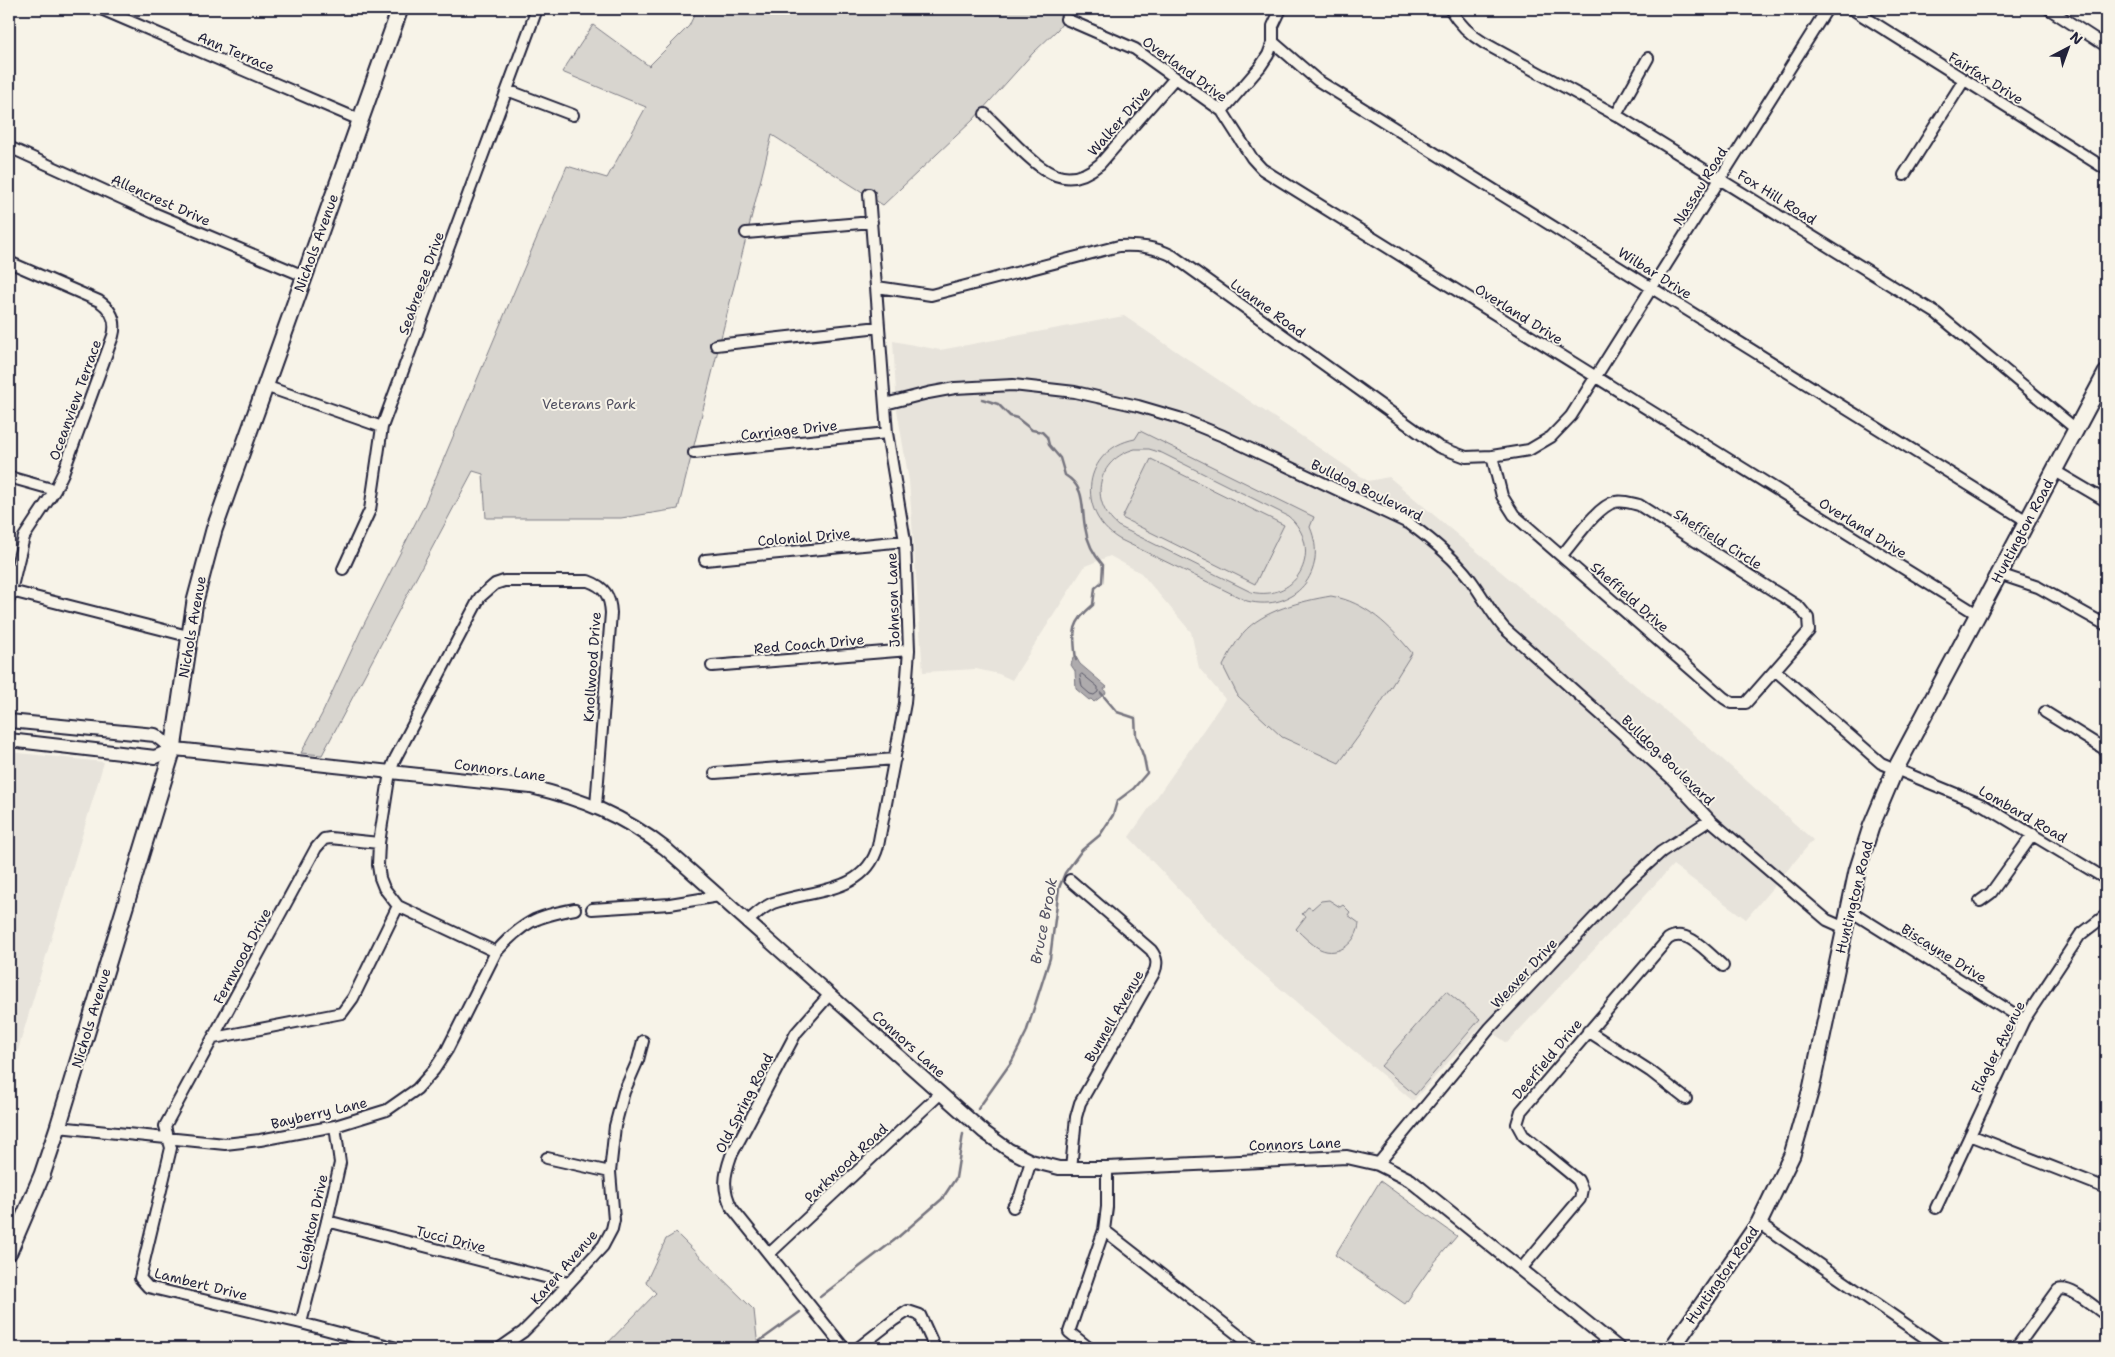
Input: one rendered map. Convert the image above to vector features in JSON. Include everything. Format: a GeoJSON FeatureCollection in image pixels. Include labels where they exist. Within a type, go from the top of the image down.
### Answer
{"type":"FeatureCollection","features":[{"type":"Feature","properties":{"kind":"main road","name":"Nichols Avenue"},"geometry":{"type":"LineString","coordinates":[[9,1252],[42,1175],[58,1128],[173,749],[188,636],[200,578],[214,530],[400,9]]}},
{"type":"Feature","properties":{"kind":"main road","name":"Huntington Road"},"geometry":{"type":"LineString","coordinates":[[1672,1348],[1758,1223],[1785,1171],[1799,1132],[1813,1080],[1857,871],[1871,828],[1894,770],[2106,373]]}},
{"type":"Feature","properties":{"kind":"street","name":"Ann Terrace"},"geometry":{"type":"LineString","coordinates":[[100,9],[360,120]]}},
{"type":"Feature","properties":{"kind":"street","name":"Seabreeze Drive"},"geometry":{"type":"LineString","coordinates":[[343,569],[370,510],[382,427],[537,9]]}},
{"type":"Feature","properties":{"kind":"street"},"geometry":{"type":"LineString","coordinates":[[1222,111],[1260,67],[1273,42],[1273,26],[1281,9]]}},
{"type":"Feature","properties":{"kind":"street","name":"Fox Hill Road"},"geometry":{"type":"LineString","coordinates":[[1450,9],[1457,21],[1469,34],[1616,115],[1721,178],[1936,313],[2077,430]]}},
{"type":"Feature","properties":{"kind":"street","name":"Nassau Road"},"geometry":{"type":"LineString","coordinates":[[1595,378],[1827,9]]}},
{"type":"Feature","properties":{"kind":"street","name":"Fairfax Drive"},"geometry":{"type":"LineString","coordinates":[[1852,9],[2106,170]]}},
{"type":"Feature","properties":{"kind":"street"},"geometry":{"type":"LineString","coordinates":[[2049,9],[2106,46]]}},
{"type":"Feature","properties":{"kind":"street","name":"Overland Drive"},"geometry":{"type":"LineString","coordinates":[[1066,19],[1135,49],[1222,111],[1252,158],[1262,169],[1977,614]]}},
{"type":"Feature","properties":{"kind":"street","name":"Wilbar Drive"},"geometry":{"type":"LineString","coordinates":[[1273,42],[1317,80],[2027,521]]}},
{"type":"Feature","properties":{"kind":"street"},"geometry":{"type":"LineString","coordinates":[[1616,115],[1648,58]]}},
{"type":"Feature","properties":{"kind":"street","name":"Walker Drive"},"geometry":{"type":"LineString","coordinates":[[985,114],[1040,168],[1066,178],[1079,178],[1090,173],[1100,164],[1175,78]]}},
{"type":"Feature","properties":{"kind":"street"},"geometry":{"type":"LineString","coordinates":[[1904,175],[1964,80]]}},
{"type":"Feature","properties":{"kind":"street"},"geometry":{"type":"LineString","coordinates":[[507,90],[573,115]]}},
{"type":"Feature","properties":{"kind":"street","name":"Allencrest Drive"},"geometry":{"type":"LineString","coordinates":[[9,147],[156,214],[304,276]]}},
{"type":"Feature","properties":{"kind":"street","name":"Johnson Lane"},"geometry":{"type":"LineString","coordinates":[[748,921],[772,904],[840,885],[856,878],[866,871],[874,860],[906,703],[908,650],[905,541],[887,433],[869,194]]}},
{"type":"Feature","properties":{"kind":"street"},"geometry":{"type":"LineString","coordinates":[[746,233],[872,222]]}},
{"type":"Feature","properties":{"kind":"street","name":"Luanne Road"},"geometry":{"type":"LineString","coordinates":[[877,288],[931,295],[1119,246],[1145,246],[1160,250],[1173,256],[1439,447],[1466,457],[1492,456],[1529,450],[1544,442],[1564,424],[1595,378]]}},
{"type":"Feature","properties":{"kind":"street","name":"Oceanview Terrace"},"geometry":{"type":"LineString","coordinates":[[9,262],[100,301],[108,307],[114,320],[113,336],[63,473],[55,490],[24,537],[10,595]]}},
{"type":"Feature","properties":{"kind":"street"},"geometry":{"type":"LineString","coordinates":[[716,345],[880,327]]}},
{"type":"Feature","properties":{"kind":"street","name":"Bulldog Boulevard"},"geometry":{"type":"LineString","coordinates":[[884,404],[955,388],[1013,385],[1075,392],[1138,406],[1179,418],[1223,436],[1410,524],[1434,541],[1454,561],[1471,580],[1493,615],[1504,628],[1671,778],[1710,820],[1827,920],[1845,928]]}},
{"type":"Feature","properties":{"kind":"street"},"geometry":{"type":"LineString","coordinates":[[265,386],[382,427]]}},
{"type":"Feature","properties":{"kind":"street","name":"Carriage Drive"},"geometry":{"type":"LineString","coordinates":[[694,453],[887,433]]}},
{"type":"Feature","properties":{"kind":"street","name":"Sheffield Drive"},"geometry":{"type":"LineString","coordinates":[[1492,456],[1502,496],[1514,515],[1724,698],[1732,703],[1746,703],[1776,671]]}},
{"type":"Feature","properties":{"kind":"street"},"geometry":{"type":"LineString","coordinates":[[2055,470],[2106,501]]}},
{"type":"Feature","properties":{"kind":"street"},"geometry":{"type":"LineString","coordinates":[[9,477],[55,490]]}},
{"type":"Feature","properties":{"kind":"street","name":"Sheffield Circle"},"geometry":{"type":"LineString","coordinates":[[1562,556],[1597,514],[1613,502],[1624,501],[1638,505],[1803,610],[1808,618],[1809,631],[1776,671]]}},
{"type":"Feature","properties":{"kind":"street","name":"Colonial Drive"},"geometry":{"type":"LineString","coordinates":[[705,560],[905,541]]}},
{"type":"Feature","properties":{"kind":"street"},"geometry":{"type":"LineString","coordinates":[[1999,574],[2038,587],[2106,626]]}},
{"type":"Feature","properties":{"kind":"street","name":"Knollwood Drive"},"geometry":{"type":"LineString","coordinates":[[398,906],[384,888],[380,878],[379,843],[390,772],[480,597],[495,584],[504,581],[588,581],[598,584],[610,599],[611,613],[596,806]]}},
{"type":"Feature","properties":{"kind":"street"},"geometry":{"type":"LineString","coordinates":[[10,595],[188,636]]}},
{"type":"Feature","properties":{"kind":"street","name":"Red Coach Drive"},"geometry":{"type":"LineString","coordinates":[[712,666],[908,650]]}},
{"type":"Feature","properties":{"kind":"street","name":"Lombard Road"},"geometry":{"type":"LineString","coordinates":[[1776,671],[1881,763],[1894,770],[1983,805],[2106,880]]}},
{"type":"Feature","properties":{"kind":"street"},"geometry":{"type":"LineString","coordinates":[[2045,712],[2106,750]]}},
{"type":"Feature","properties":{"kind":"street"},"geometry":{"type":"LineString","coordinates":[[9,721],[155,736],[173,749],[156,757],[9,740]]}},
{"type":"Feature","properties":{"kind":"street"},"geometry":{"type":"LineString","coordinates":[[67,748],[70,727]]}},
{"type":"Feature","properties":{"kind":"street","name":"Connors Lane"},"geometry":{"type":"LineString","coordinates":[[173,749],[531,787],[558,793],[596,806],[647,835],[748,921],[998,1143],[1031,1161],[1071,1168],[1107,1168],[1301,1158],[1347,1158],[1378,1164],[1392,1169],[1410,1180],[1618,1348]]}},
{"type":"Feature","properties":{"kind":"street"},"geometry":{"type":"LineString","coordinates":[[716,774],[895,758]]}},
{"type":"Feature","properties":{"kind":"street","name":"Weaver Drive"},"geometry":{"type":"LineString","coordinates":[[1378,1164],[1490,1028],[1627,883],[1661,852],[1710,820]]}},
{"type":"Feature","properties":{"kind":"street"},"geometry":{"type":"LineString","coordinates":[[1980,901],[1991,893],[2033,834]]}},
{"type":"Feature","properties":{"kind":"street","name":"Fernwood Drive"},"geometry":{"type":"LineString","coordinates":[[168,1139],[165,1126],[319,842],[330,838],[379,843]]}},
{"type":"Feature","properties":{"kind":"street","name":"Bunnell Avenue"},"geometry":{"type":"LineString","coordinates":[[1070,880],[1151,950],[1156,957],[1157,965],[1080,1102],[1076,1117],[1071,1168]]}},
{"type":"Feature","properties":{"kind":"street"},"geometry":{"type":"LineString","coordinates":[[592,909],[670,904],[719,896]]}},
{"type":"Feature","properties":{"kind":"street"},"geometry":{"type":"LineString","coordinates":[[214,1038],[342,1013],[353,998],[398,906],[496,952]]}},
{"type":"Feature","properties":{"kind":"street","name":"Bayberry Lane"},"geometry":{"type":"LineString","coordinates":[[58,1128],[225,1144],[260,1140],[335,1126],[387,1110],[409,1096],[424,1082],[447,1050],[496,952],[507,940],[532,920],[548,914],[575,910]]}},
{"type":"Feature","properties":{"kind":"street","name":"Biscayne Drive"},"geometry":{"type":"LineString","coordinates":[[1849,910],[2024,1020]]}},
{"type":"Feature","properties":{"kind":"street","name":"Flagler Avenue"},"geometry":{"type":"LineString","coordinates":[[1936,1208],[2024,1020],[2080,935],[2106,915]]}},
{"type":"Feature","properties":{"kind":"street","name":"Deerfield Drive"},"geometry":{"type":"LineString","coordinates":[[1521,1269],[1580,1199],[1582,1189],[1578,1180],[1518,1129],[1517,1119],[1521,1112],[1671,936],[1687,936],[1723,966]]}},
{"type":"Feature","properties":{"kind":"street","name":"Old Spring Road"},"geometry":{"type":"LineString","coordinates":[[830,994],[796,1032],[731,1156],[724,1176],[724,1188],[732,1208],[844,1348]]}},
{"type":"Feature","properties":{"kind":"street"},"geometry":{"type":"LineString","coordinates":[[1588,1032],[1650,1072],[1686,1099]]}},
{"type":"Feature","properties":{"kind":"street","name":"Karen Avenue"},"geometry":{"type":"LineString","coordinates":[[500,1348],[523,1332],[603,1246],[612,1229],[614,1220],[610,1172],[618,1114],[643,1041]]}},
{"type":"Feature","properties":{"kind":"street","name":"Parkwood Road"},"geometry":{"type":"LineString","coordinates":[[769,1254],[942,1093]]}},
{"type":"Feature","properties":{"kind":"street","name":"Leighton Drive"},"geometry":{"type":"LineString","coordinates":[[301,1323],[340,1163],[335,1126]]}},
{"type":"Feature","properties":{"kind":"street"},"geometry":{"type":"LineString","coordinates":[[1970,1135],[2106,1188]]}},
{"type":"Feature","properties":{"kind":"street","name":"Lambert Drive"},"geometry":{"type":"LineString","coordinates":[[168,1139],[171,1148],[140,1271],[140,1278],[143,1283],[148,1287],[397,1348]]}},
{"type":"Feature","properties":{"kind":"street"},"geometry":{"type":"LineString","coordinates":[[547,1158],[610,1172]]}},
{"type":"Feature","properties":{"kind":"street"},"geometry":{"type":"LineString","coordinates":[[1013,1208],[1020,1196],[1031,1161]]}},
{"type":"Feature","properties":{"kind":"street"},"geometry":{"type":"LineString","coordinates":[[1090,1348],[1069,1332],[1104,1230],[1107,1207],[1107,1168]]}},
{"type":"Feature","properties":{"kind":"street","name":"Tucci Drive"},"geometry":{"type":"LineString","coordinates":[[327,1222],[568,1283]]}},
{"type":"Feature","properties":{"kind":"street"},"geometry":{"type":"LineString","coordinates":[[1758,1223],[1940,1348]]}},
{"type":"Feature","properties":{"kind":"street"},"geometry":{"type":"LineString","coordinates":[[1104,1230],[1255,1348]]}},
{"type":"Feature","properties":{"kind":"street"},"geometry":{"type":"LineString","coordinates":[[2016,1348],[2058,1290],[2063,1288],[2072,1291],[2106,1315]]}},
{"type":"Feature","properties":{"kind":"street"},"geometry":{"type":"LineString","coordinates":[[858,1348],[908,1311],[920,1315],[936,1348]]}},
{"type":"Feature","properties":{"kind":"shaded area"},"geometry":{"type":"Polygon","coordinates":[[[1124,316],[1368,481],[1389,477],[1721,758],[1813,840],[1746,919],[1673,865],[1507,1043],[1482,1025],[1413,1101],[1242,956],[1129,837],[1225,699],[1199,668],[1191,632],[1141,573],[1110,556],[1085,566],[1012,680],[999,674],[976,669],[923,672],[909,481],[897,410],[893,341],[940,350],[1124,316]]]}},
{"type":"Feature","properties":{"kind":"shaded area"},"geometry":{"type":"Polygon","coordinates":[[[9,752],[104,762],[9,1080],[9,752]]]}},
{"type":"Feature","properties":{"kind":"green space","name":"Veterans Park"},"geometry":{"type":"Polygon","coordinates":[[[697,9],[1073,9],[1058,29],[1033,53],[973,120],[883,205],[772,135],[678,509],[621,518],[486,518],[483,474],[473,471],[322,755],[301,753],[423,508],[567,166],[607,178],[646,107],[562,72],[593,25],[649,66],[689,26],[697,9]]]}},
{"type":"Feature","properties":{"kind":"green space"},"geometry":{"type":"Polygon","coordinates":[[[1140,431],[1314,517],[1310,527],[1315,544],[1315,559],[1311,573],[1304,585],[1293,595],[1280,601],[1264,603],[1247,601],[1119,539],[1105,527],[1096,513],[1091,498],[1091,483],[1095,468],[1104,455],[1118,445],[1135,439],[1140,431]],[[1135,449],[1122,454],[1105,471],[1100,493],[1103,505],[1109,516],[1118,526],[1251,592],[1268,593],[1282,589],[1294,581],[1301,570],[1305,557],[1305,542],[1299,529],[1288,516],[1162,453],[1149,449],[1135,449]]]}},
{"type":"Feature","properties":{"kind":"green space"},"geometry":{"type":"Polygon","coordinates":[[[1151,459],[1284,525],[1255,584],[1122,518],[1151,459]]]}},
{"type":"Feature","properties":{"kind":"green space"},"geometry":{"type":"Polygon","coordinates":[[[1331,596],[1355,604],[1376,617],[1412,653],[1369,722],[1339,763],[1282,737],[1238,696],[1223,666],[1243,633],[1261,618],[1296,604],[1331,596]]]}},
{"type":"Feature","properties":{"kind":"green space"},"geometry":{"type":"Polygon","coordinates":[[[1329,900],[1340,907],[1343,905],[1350,912],[1348,915],[1359,923],[1358,930],[1351,942],[1334,951],[1320,949],[1296,929],[1306,916],[1302,914],[1308,907],[1312,909],[1321,901],[1329,900]]]}},
{"type":"Feature","properties":{"kind":"green space"},"geometry":{"type":"Polygon","coordinates":[[[1446,991],[1480,1019],[1415,1095],[1381,1066],[1446,991]]]}},
{"type":"Feature","properties":{"kind":"green space"},"geometry":{"type":"Polygon","coordinates":[[[1380,1181],[1457,1236],[1433,1264],[1405,1304],[1335,1255],[1380,1181]]]}},
{"type":"Feature","properties":{"kind":"green space"},"geometry":{"type":"Polygon","coordinates":[[[676,1233],[754,1310],[758,1348],[603,1348],[656,1293],[646,1282],[666,1239],[676,1233]]]}},
{"type":"Feature","properties":{"kind":"water"},"geometry":{"type":"Polygon","coordinates":[[[1076,657],[1080,664],[1107,687],[1104,689],[1106,693],[1094,702],[1076,689],[1075,671],[1071,665],[1073,658],[1076,657]]]}},
{"type":"Feature","properties":{"kind":"waterway","name":"Bruce Brook"},"geometry":{"type":"LineString","coordinates":[[982,399],[998,404],[1010,416],[1017,418],[1032,430],[1042,432],[1047,437],[1049,445],[1060,458],[1065,475],[1072,480],[1080,491],[1087,537],[1103,565],[1102,582],[1095,588],[1093,605],[1080,618],[1075,630],[1076,660]]}},
{"type":"Feature","properties":{"kind":"waterway","name":"Bruce Brook"},"geometry":{"type":"LineString","coordinates":[[978,1109],[1012,1061],[1026,1033],[1050,958],[1059,888],[1065,873],[1082,850],[1100,835],[1113,815],[1117,801],[1133,789],[1147,773],[1136,735],[1135,718],[1117,712],[1101,693]]}},
{"type":"Feature","properties":{"kind":"waterway","name":"Bruce Brook"},"geometry":{"type":"LineString","coordinates":[[820,1297],[896,1239],[942,1199],[956,1178],[963,1134]]}},
{"type":"Feature","properties":{"kind":"waterway","name":"Bruce Brook"},"geometry":{"type":"LineString","coordinates":[[750,1348],[800,1312]]}}]}
